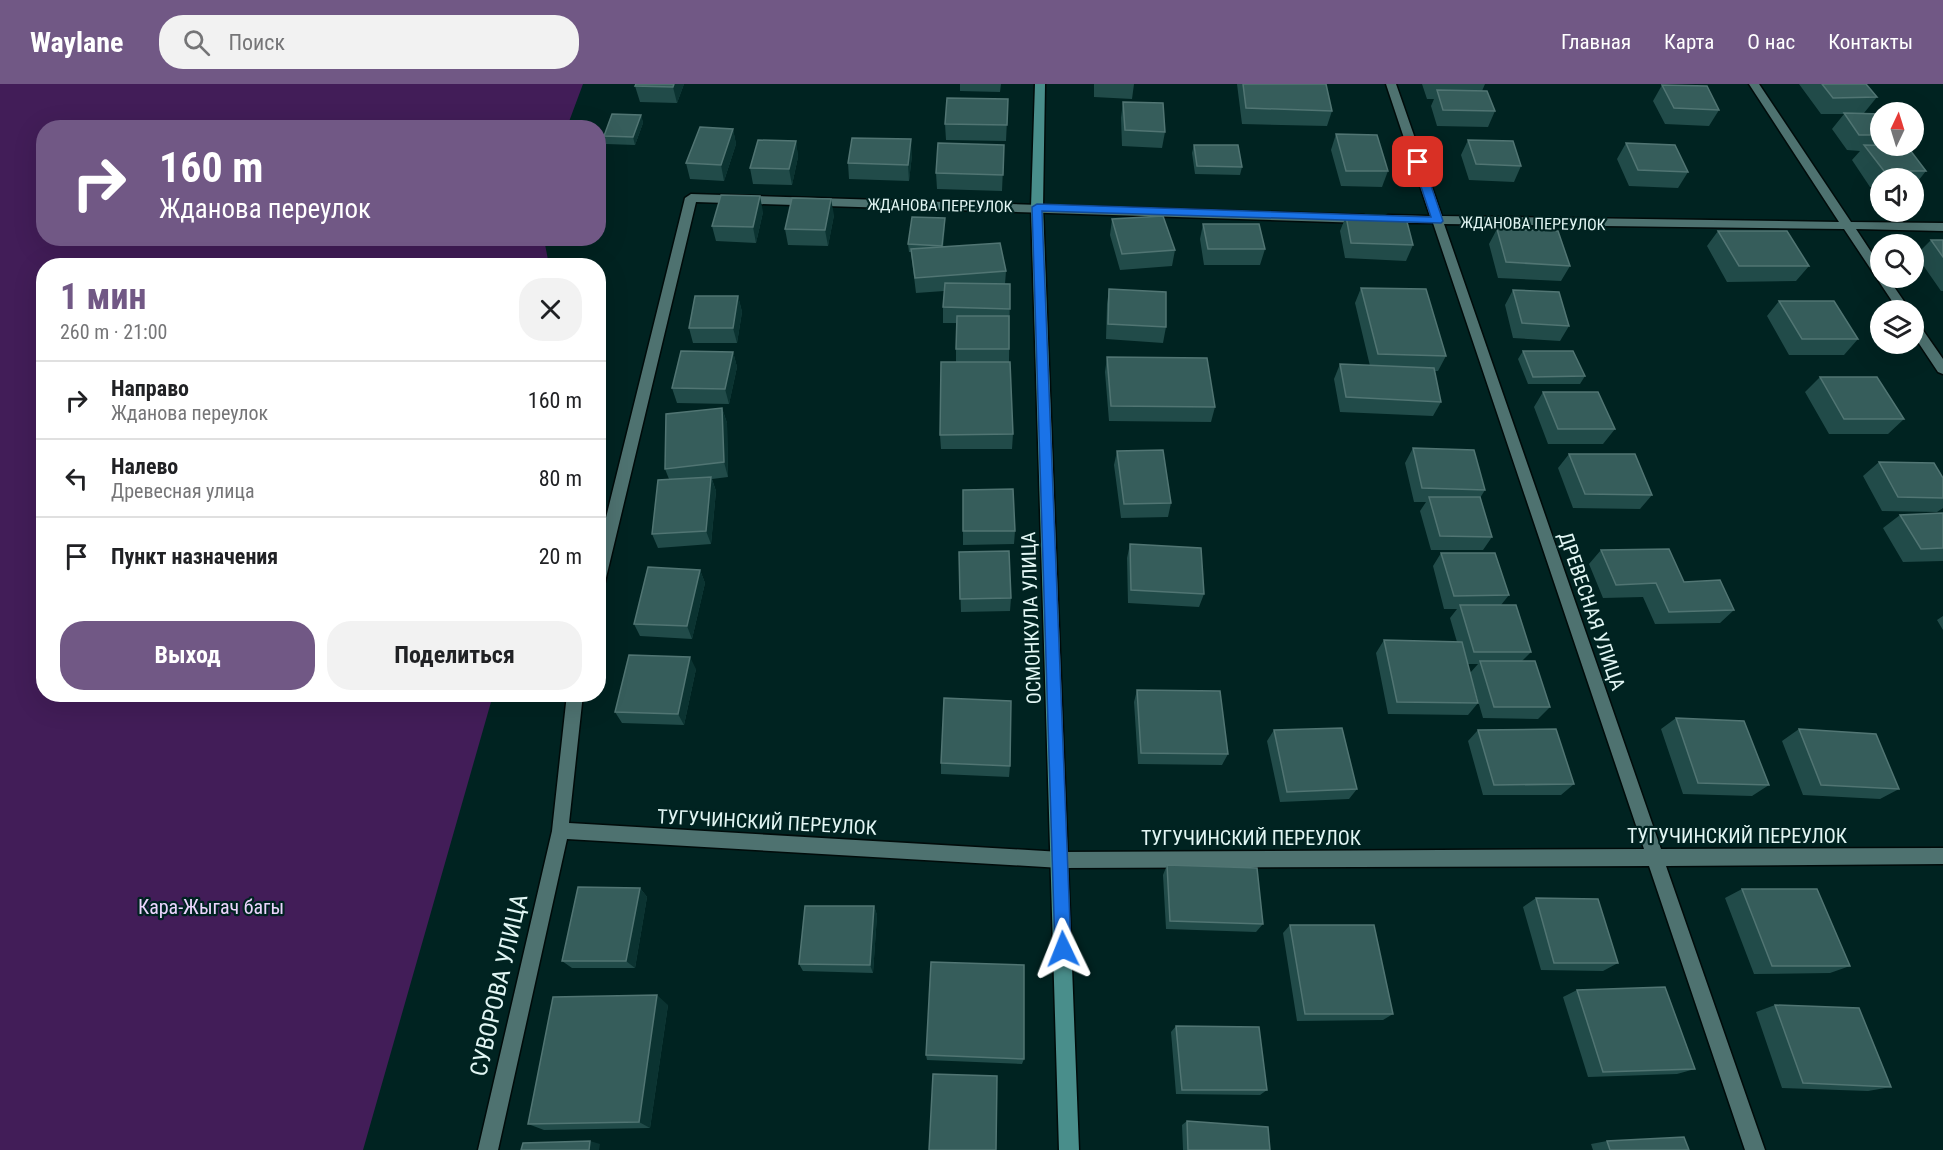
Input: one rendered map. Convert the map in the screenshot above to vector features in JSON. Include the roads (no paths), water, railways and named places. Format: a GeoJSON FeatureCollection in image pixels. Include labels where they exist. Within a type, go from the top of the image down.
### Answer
{"type":"FeatureCollection","features":[{"type":"Feature","properties":{"kind":"street","name":"ОСМОНКУЛА УЛИЦА"},"geometry":{"type":"LineString","coordinates":[[1040,84],[1037,207],[1061,860],[1068,1150]]}},
{"type":"Feature","properties":{"kind":"street","name":"ДРЕВЕСНАЯ УЛИЦА"},"geometry":{"type":"LineString","coordinates":[[1392,84],[1755,1150]]}},
{"type":"Feature","properties":{"kind":"street"},"geometry":{"type":"LineString","coordinates":[[1754,84],[1870,259]]}},
{"type":"Feature","properties":{"kind":"street","name":"ЖДАНОВА ПЕРЕУЛОК"},"geometry":{"type":"LineString","coordinates":[[606,549],[691,198],[1437,221],[1943,227]]}},
{"type":"Feature","properties":{"kind":"street"},"geometry":{"type":"LineString","coordinates":[[1924,341],[1943,369]]}},
{"type":"Feature","properties":{"kind":"street"},"geometry":{"type":"LineString","coordinates":[[560,831],[574,702]]}},
{"type":"Feature","properties":{"kind":"street","name":"ТУГУЧИНСКИЙ ПЕРЕУЛОК"},"geometry":{"type":"LineString","coordinates":[[560,831],[1061,860],[1943,855]]}},
{"type":"Feature","properties":{"kind":"street","name":"СУВОРОВА УЛИЦА"},"geometry":{"type":"LineString","coordinates":[[488,1150],[560,831]]}},
{"type":"Feature","properties":{"kind":"park label","name":"Кара-Жыгач багы"},"geometry":{"type":"Point","coordinates":[211,907]}}]}
